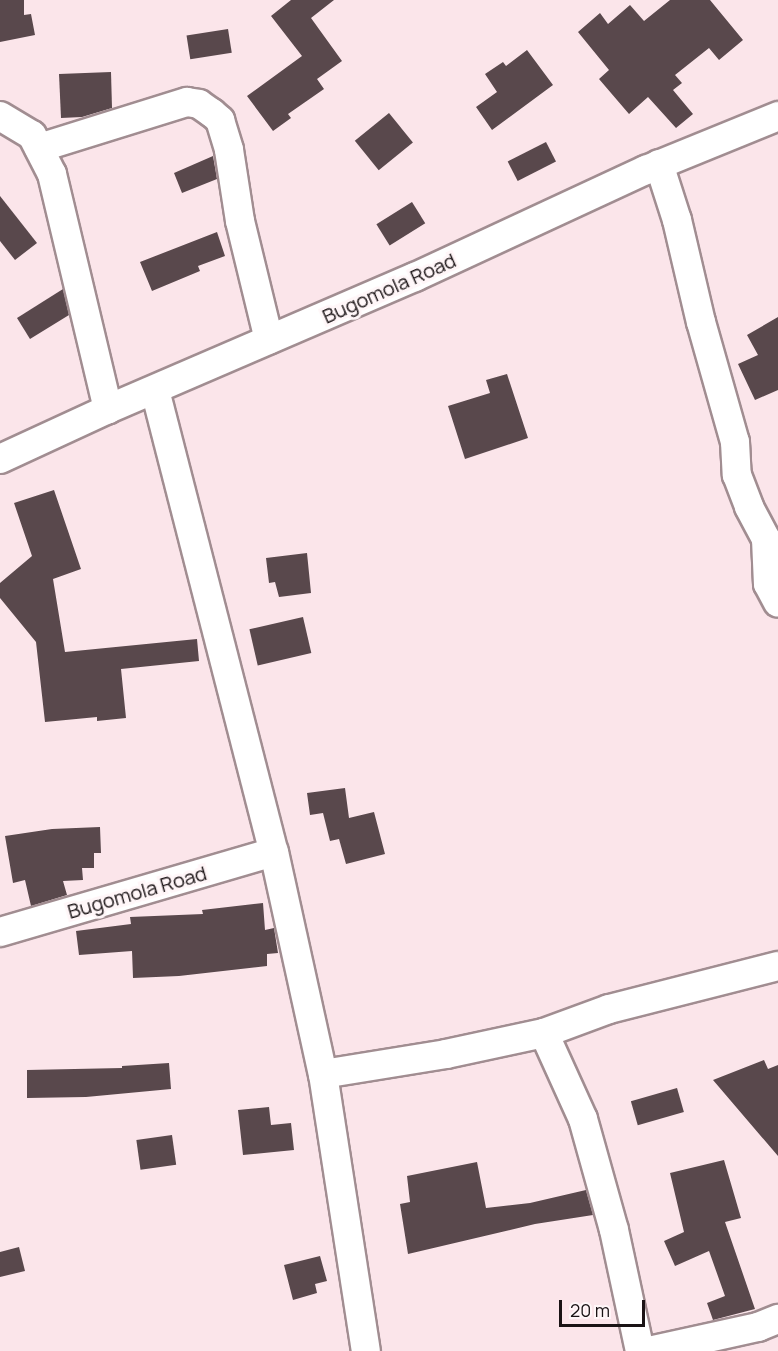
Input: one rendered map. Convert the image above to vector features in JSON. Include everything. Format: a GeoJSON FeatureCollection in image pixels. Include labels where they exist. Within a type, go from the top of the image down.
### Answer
{"type":"FeatureCollection","features":[{"type":"Feature","properties":{"kind":"street"},"geometry":{"type":"LineString","coordinates":[[39,148],[187,102],[199,104],[212,112],[220,120],[229,150],[240,221],[269,340]]}},
{"type":"Feature","properties":{"kind":"street"},"geometry":{"type":"LineString","coordinates":[[0,116],[32,135],[52,174],[108,409]]}},
{"type":"Feature","properties":{"kind":"street","name":"Bugomola Road"},"geometry":{"type":"LineString","coordinates":[[0,459],[108,409],[415,277],[659,164],[778,116]]}},
{"type":"Feature","properties":{"kind":"street"},"geometry":{"type":"LineString","coordinates":[[659,164],[677,220],[701,322],[735,442],[738,475],[749,507],[766,540],[768,584],[778,603]]}},
{"type":"Feature","properties":{"kind":"street"},"geometry":{"type":"LineString","coordinates":[[155,390],[274,852],[323,1074],[366,1351]]}},
{"type":"Feature","properties":{"kind":"street","name":"Bugomola Road"},"geometry":{"type":"LineString","coordinates":[[0,932],[274,852]]}},
{"type":"Feature","properties":{"kind":"street"},"geometry":{"type":"LineString","coordinates":[[323,1074],[446,1054],[544,1033],[609,1009],[778,966]]}},
{"type":"Feature","properties":{"kind":"street"},"geometry":{"type":"LineString","coordinates":[[544,1033],[583,1119],[614,1230],[640,1351]]}},
{"type":"Feature","properties":{"kind":"street"},"geometry":{"type":"LineString","coordinates":[[649,1351],[758,1328],[778,1319]]}},
{"type":"Feature","properties":{"kind":"building"},"geometry":{"type":"Polygon","coordinates":[[[0,0],[24,0],[24,15],[31,14],[35,35],[0,42],[0,0]]]}},
{"type":"Feature","properties":{"kind":"building"},"geometry":{"type":"Polygon","coordinates":[[[291,0],[334,0],[311,18],[342,61],[317,79],[324,89],[288,114],[291,118],[273,131],[247,96],[302,56],[271,16],[291,0]]]}},
{"type":"Feature","properties":{"kind":"building"},"geometry":{"type":"Polygon","coordinates":[[[670,0],[710,0],[743,40],[719,60],[709,48],[675,75],[682,83],[673,90],[693,114],[676,128],[648,97],[629,114],[599,79],[609,70],[578,32],[600,13],[608,24],[630,5],[644,21],[670,0]]]}},
{"type":"Feature","properties":{"kind":"building"},"geometry":{"type":"Polygon","coordinates":[[[228,29],[232,53],[190,59],[187,36],[228,29]]]}},
{"type":"Feature","properties":{"kind":"building"},"geometry":{"type":"Polygon","coordinates":[[[527,50],[553,85],[492,130],[476,107],[497,92],[485,74],[503,62],[506,66],[527,50]]]}},
{"type":"Feature","properties":{"kind":"building"},"geometry":{"type":"Polygon","coordinates":[[[111,72],[112,108],[82,117],[61,118],[59,74],[111,72]]]}},
{"type":"Feature","properties":{"kind":"building"},"geometry":{"type":"Polygon","coordinates":[[[389,113],[413,143],[379,170],[355,141],[389,113]]]}},
{"type":"Feature","properties":{"kind":"building"},"geometry":{"type":"Polygon","coordinates":[[[546,142],[556,162],[518,181],[508,162],[546,142]]]}},
{"type":"Feature","properties":{"kind":"building"},"geometry":{"type":"Polygon","coordinates":[[[213,156],[217,179],[182,193],[174,173],[213,156]]]}},
{"type":"Feature","properties":{"kind":"building"},"geometry":{"type":"Polygon","coordinates":[[[0,196],[37,243],[15,260],[0,241],[0,196]]]}},
{"type":"Feature","properties":{"kind":"building"},"geometry":{"type":"Polygon","coordinates":[[[412,202],[425,223],[390,245],[376,224],[412,202]]]}},
{"type":"Feature","properties":{"kind":"building"},"geometry":{"type":"Polygon","coordinates":[[[217,232],[225,256],[198,266],[200,271],[152,291],[140,262],[217,232]]]}},
{"type":"Feature","properties":{"kind":"building"},"geometry":{"type":"Polygon","coordinates":[[[63,289],[69,315],[30,339],[17,318],[63,289]]]}},
{"type":"Feature","properties":{"kind":"building"},"geometry":{"type":"Polygon","coordinates":[[[778,317],[778,390],[755,400],[738,364],[758,355],[747,335],[778,317]]]}},
{"type":"Feature","properties":{"kind":"building"},"geometry":{"type":"Polygon","coordinates":[[[507,374],[528,438],[465,459],[448,406],[490,393],[486,380],[507,374]]]}},
{"type":"Feature","properties":{"kind":"building"},"geometry":{"type":"Polygon","coordinates":[[[54,490],[81,569],[53,579],[65,652],[197,639],[199,661],[121,669],[126,718],[97,721],[97,717],[45,722],[36,642],[0,598],[0,583],[32,556],[14,503],[54,490]]]}},
{"type":"Feature","properties":{"kind":"building"},"geometry":{"type":"Polygon","coordinates":[[[307,553],[311,593],[279,597],[275,582],[269,583],[266,558],[307,553]]]}},
{"type":"Feature","properties":{"kind":"building"},"geometry":{"type":"Polygon","coordinates":[[[303,617],[311,653],[258,665],[249,629],[303,617]]]}},
{"type":"Feature","properties":{"kind":"building"},"geometry":{"type":"Polygon","coordinates":[[[345,788],[349,818],[374,812],[385,854],[346,864],[339,839],[330,841],[323,813],[310,815],[307,793],[345,788]]]}},
{"type":"Feature","properties":{"kind":"building"},"geometry":{"type":"Polygon","coordinates":[[[100,827],[101,853],[94,853],[94,868],[82,868],[83,880],[63,881],[67,895],[31,906],[25,880],[13,883],[5,836],[52,829],[100,827]]]}},
{"type":"Feature","properties":{"kind":"building"},"geometry":{"type":"Polygon","coordinates":[[[263,903],[265,930],[274,928],[278,953],[267,954],[267,966],[179,976],[133,978],[132,951],[79,955],[76,931],[131,924],[130,917],[203,914],[202,910],[263,903]]]}},
{"type":"Feature","properties":{"kind":"building"},"geometry":{"type":"Polygon","coordinates":[[[764,1060],[768,1069],[778,1065],[778,1156],[713,1080],[764,1060]]]}},
{"type":"Feature","properties":{"kind":"building"},"geometry":{"type":"Polygon","coordinates":[[[169,1063],[171,1089],[86,1097],[27,1098],[27,1070],[122,1068],[122,1066],[169,1063]]]}},
{"type":"Feature","properties":{"kind":"building"},"geometry":{"type":"Polygon","coordinates":[[[677,1088],[684,1112],[638,1125],[631,1101],[677,1088]]]}},
{"type":"Feature","properties":{"kind":"building"},"geometry":{"type":"Polygon","coordinates":[[[269,1107],[271,1125],[291,1123],[294,1150],[243,1155],[238,1110],[269,1107]]]}},
{"type":"Feature","properties":{"kind":"building"},"geometry":{"type":"Polygon","coordinates":[[[172,1135],[176,1165],[141,1170],[136,1140],[172,1135]]]}},
{"type":"Feature","properties":{"kind":"building"},"geometry":{"type":"Polygon","coordinates":[[[724,1160],[741,1218],[725,1222],[755,1309],[713,1320],[707,1303],[725,1296],[709,1251],[675,1266],[664,1241],[684,1232],[670,1173],[724,1160]]]}},
{"type":"Feature","properties":{"kind":"building"},"geometry":{"type":"Polygon","coordinates":[[[477,1162],[486,1208],[530,1203],[586,1190],[593,1215],[535,1224],[408,1254],[400,1204],[410,1202],[407,1176],[477,1162]]]}},
{"type":"Feature","properties":{"kind":"building"},"geometry":{"type":"Polygon","coordinates":[[[19,1247],[25,1271],[0,1277],[0,1252],[19,1247]]]}},
{"type":"Feature","properties":{"kind":"building"},"geometry":{"type":"Polygon","coordinates":[[[320,1256],[327,1281],[315,1284],[317,1293],[293,1300],[284,1265],[320,1256]]]}}]}
